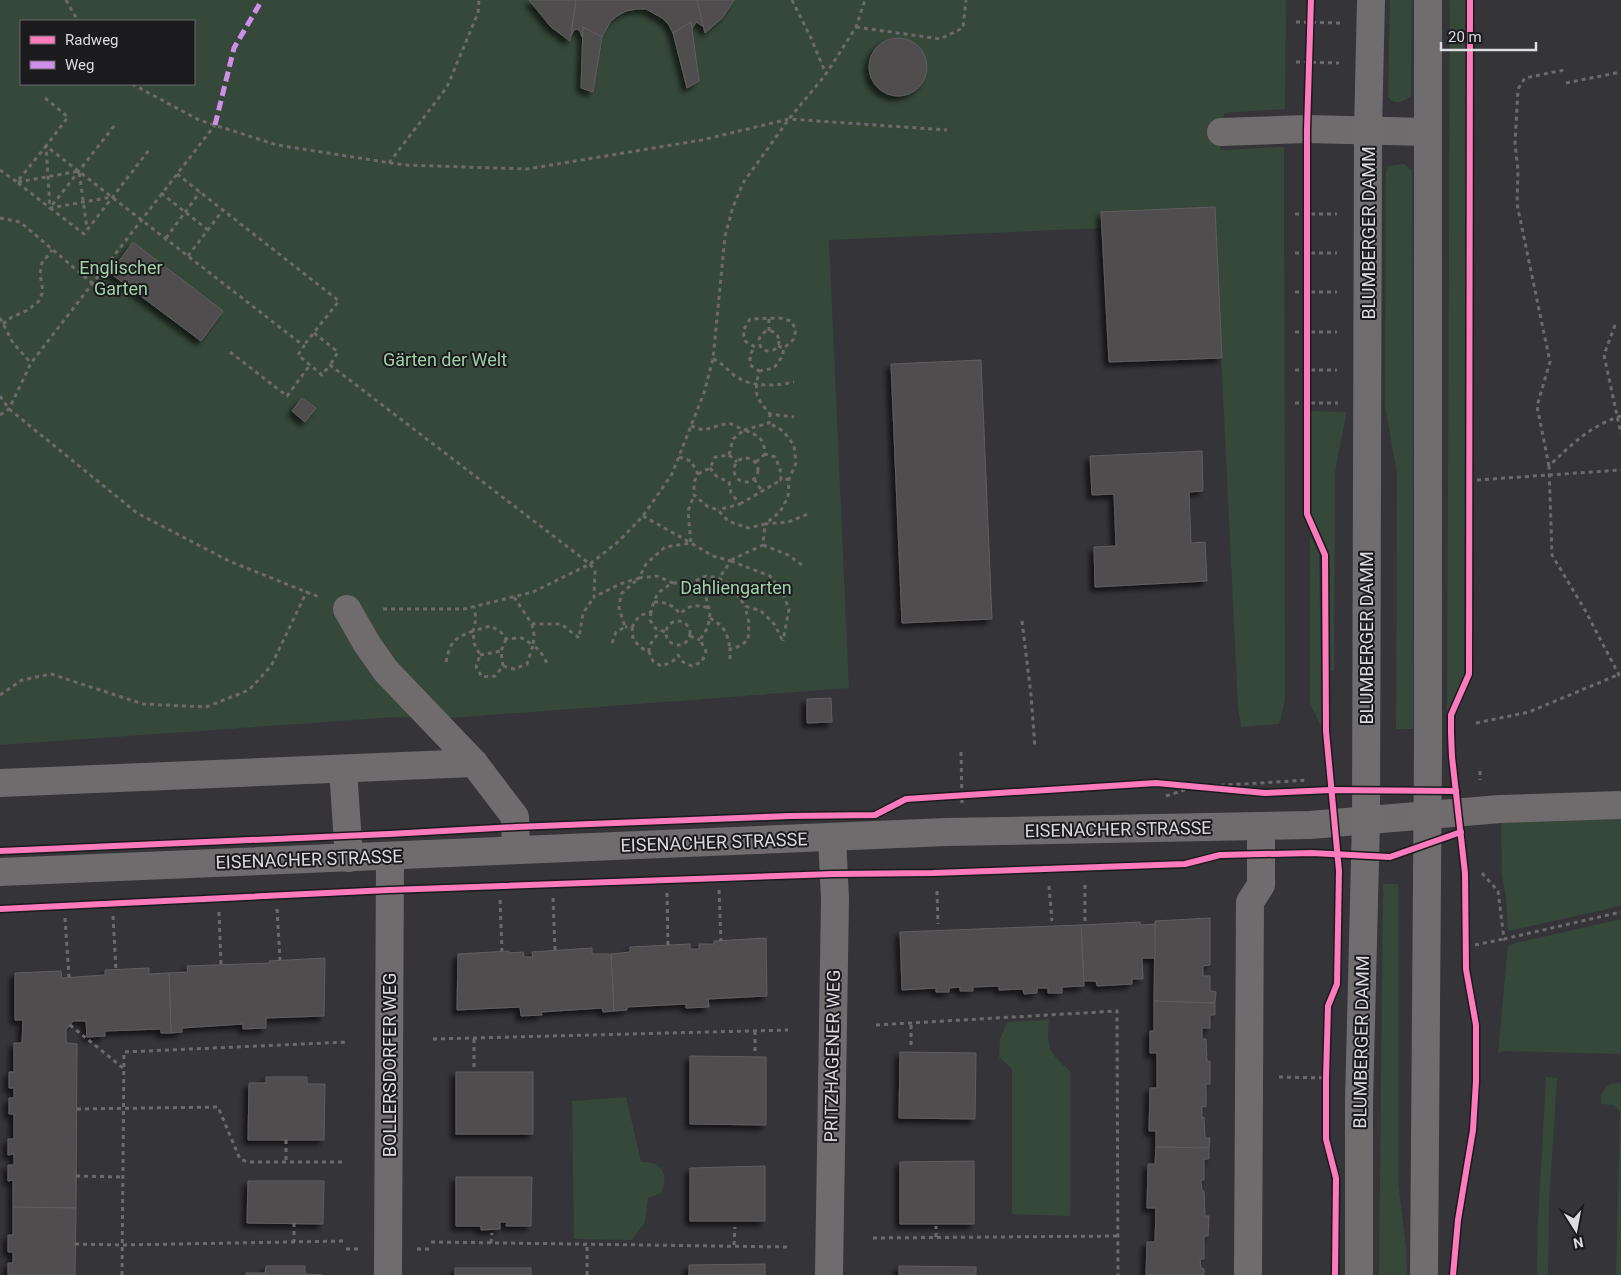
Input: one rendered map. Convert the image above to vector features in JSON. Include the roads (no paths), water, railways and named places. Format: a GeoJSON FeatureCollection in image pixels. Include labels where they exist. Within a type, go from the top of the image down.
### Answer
{"type":"FeatureCollection","features":[{"type":"Feature","properties":{"kind":"main road","name":"BLUMBERGER DAMM"},"geometry":{"type":"LineString","coordinates":[[1359,1275],[1359,1093],[1366,821],[1368,130],[1372,0]]}},
{"type":"Feature","properties":{"kind":"main road"},"geometry":{"type":"LineString","coordinates":[[1424,1275],[1428,872],[1428,0]]}},
{"type":"Feature","properties":{"kind":"street"},"geometry":{"type":"LineString","coordinates":[[1221,132],[1307,129],[1427,132]]}},
{"type":"Feature","properties":{"kind":"street"},"geometry":{"type":"LineString","coordinates":[[347,609],[367,644],[386,671],[474,763],[515,817],[516,850]]}},
{"type":"Feature","properties":{"kind":"street"},"geometry":{"type":"LineString","coordinates":[[0,783],[474,763]]}},
{"type":"Feature","properties":{"kind":"street"},"geometry":{"type":"LineString","coordinates":[[343,769],[348,858]]}},
{"type":"Feature","properties":{"kind":"street","name":"EISENACHER STRASSE"},"geometry":{"type":"LineString","coordinates":[[0,872],[947,832],[1261,826],[1366,821],[1500,809],[1621,805]]}},
{"type":"Feature","properties":{"kind":"street"},"geometry":{"type":"LineString","coordinates":[[1248,1275],[1250,902],[1261,885],[1261,826]]}},
{"type":"Feature","properties":{"kind":"street","name":"PRITZHAGENER WEG"},"geometry":{"type":"LineString","coordinates":[[829,1275],[835,899],[832,837]]}},
{"type":"Feature","properties":{"kind":"street","name":"BOLLERSDORFER WEG"},"geometry":{"type":"LineString","coordinates":[[388,1275],[390,856]]}},
{"type":"Feature","properties":{"kind":"park label","name":"Englischer Garten"},"geometry":{"type":"Point","coordinates":[121,277]}},
{"type":"Feature","properties":{"kind":"park label","name":"Gärten der Welt"},"geometry":{"type":"Point","coordinates":[445,359]}},
{"type":"Feature","properties":{"kind":"park label","name":"Dahliengarten"},"geometry":{"type":"Point","coordinates":[736,587]}}]}
